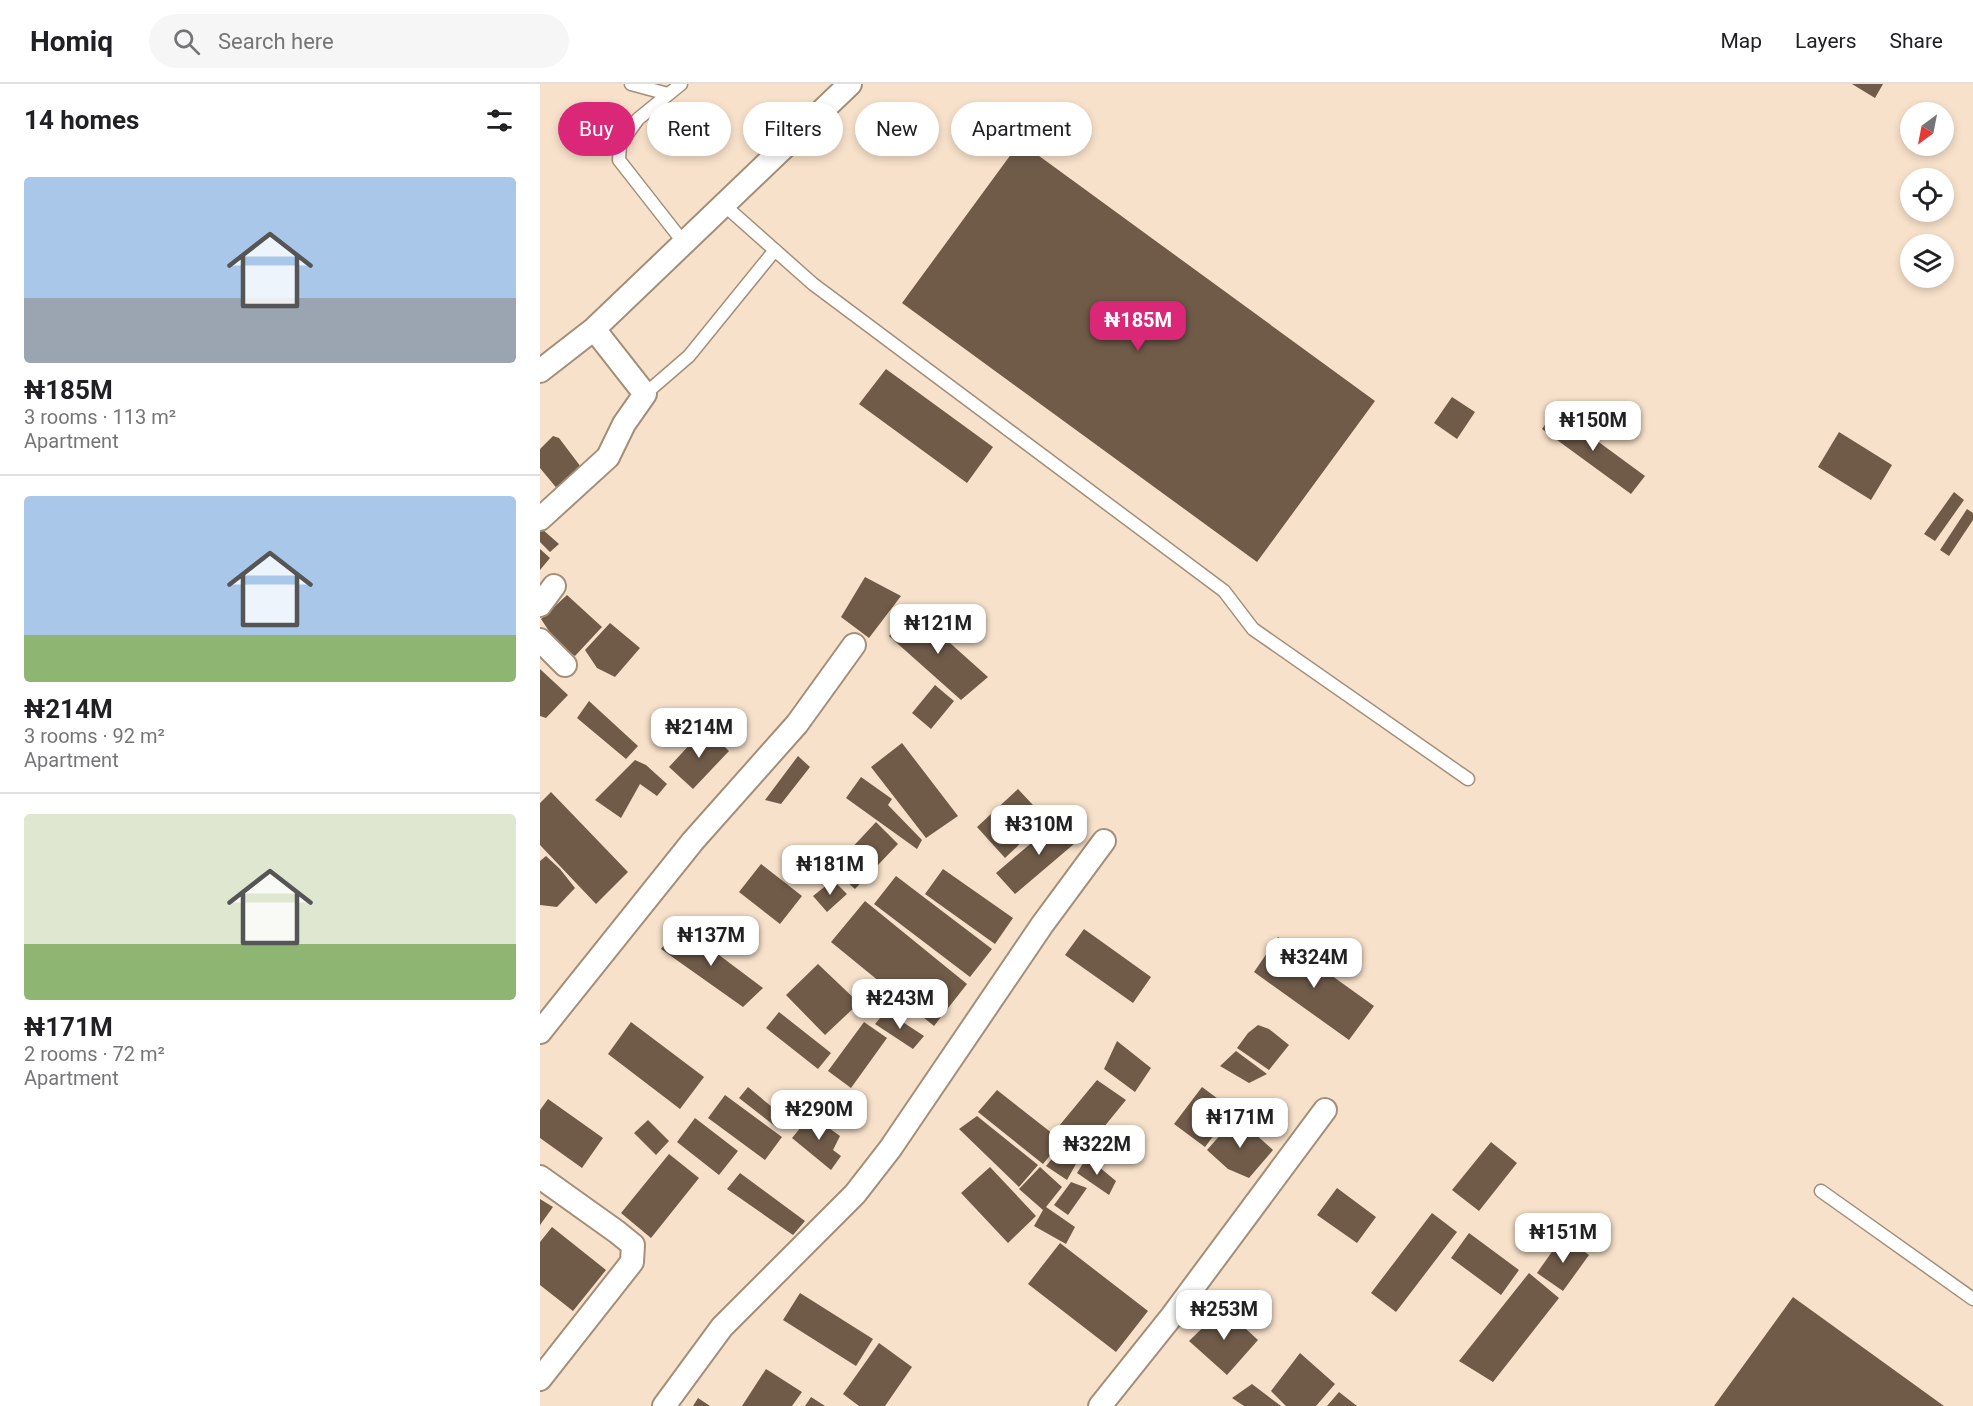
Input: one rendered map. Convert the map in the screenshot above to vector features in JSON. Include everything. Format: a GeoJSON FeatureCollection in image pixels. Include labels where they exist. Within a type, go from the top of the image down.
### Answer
{"type":"FeatureCollection","features":[{"type":"Feature","properties":{"kind":"street"},"geometry":{"type":"LineString","coordinates":[[540,371],[594,329],[850,84]]}},
{"type":"Feature","properties":{"kind":"street"},"geometry":{"type":"LineString","coordinates":[[540,519],[608,458],[624,424],[645,394],[594,329]]}},
{"type":"Feature","properties":{"kind":"street"},"geometry":{"type":"LineString","coordinates":[[540,605],[554,586]]}},
{"type":"Feature","properties":{"kind":"street"},"geometry":{"type":"LineString","coordinates":[[540,640],[565,665]]}},
{"type":"Feature","properties":{"kind":"street"},"geometry":{"type":"LineString","coordinates":[[540,1032],[693,841],[797,724],[854,645]]}},
{"type":"Feature","properties":{"kind":"street"},"geometry":{"type":"LineString","coordinates":[[664,1406],[722,1327],[855,1194],[890,1149],[1042,926],[1104,841]]}},
{"type":"Feature","properties":{"kind":"street"},"geometry":{"type":"LineString","coordinates":[[1100,1406],[1172,1316],[1325,1110]]}},
{"type":"Feature","properties":{"kind":"street"},"geometry":{"type":"LineString","coordinates":[[540,1177],[633,1245],[632,1262],[540,1379]]}},
{"type":"Feature","properties":{"kind":"lane"},"geometry":{"type":"LineString","coordinates":[[631,84],[668,94]]}},
{"type":"Feature","properties":{"kind":"lane"},"geometry":{"type":"LineString","coordinates":[[681,84],[638,119],[620,144],[619,160],[684,243]]}},
{"type":"Feature","properties":{"kind":"lane"},"geometry":{"type":"LineString","coordinates":[[724,205],[813,284],[1224,591],[1253,629],[1468,778]]}},
{"type":"Feature","properties":{"kind":"lane"},"geometry":{"type":"LineString","coordinates":[[645,394],[689,356],[775,250]]}},
{"type":"Feature","properties":{"kind":"lane"},"geometry":{"type":"LineString","coordinates":[[1821,1191],[1973,1299]]}},
{"type":"Feature","properties":{"kind":"building"},"geometry":{"type":"Polygon","coordinates":[[[1852,84],[1883,84],[1875,98],[1852,84]]]}},
{"type":"Feature","properties":{"kind":"building"},"geometry":{"type":"Polygon","coordinates":[[[1010,156],[1039,156],[1375,401],[1257,562],[902,303],[1010,156]]]}},
{"type":"Feature","properties":{"kind":"building"},"geometry":{"type":"Polygon","coordinates":[[[886,369],[993,447],[967,483],[859,404],[886,369]]]}},
{"type":"Feature","properties":{"kind":"building"},"geometry":{"type":"Polygon","coordinates":[[[1452,397],[1475,412],[1457,439],[1434,423],[1452,397]]]}},
{"type":"Feature","properties":{"kind":"building"},"geometry":{"type":"Polygon","coordinates":[[[1555,410],[1645,476],[1631,494],[1542,429],[1555,410]]]}},
{"type":"Feature","properties":{"kind":"building"},"geometry":{"type":"Polygon","coordinates":[[[1839,432],[1892,465],[1871,500],[1818,467],[1839,432]]]}},
{"type":"Feature","properties":{"kind":"building"},"geometry":{"type":"Polygon","coordinates":[[[553,436],[559,438],[584,471],[559,491],[540,468],[540,449],[553,436]]]}},
{"type":"Feature","properties":{"kind":"building"},"geometry":{"type":"Polygon","coordinates":[[[1954,492],[1964,500],[1935,541],[1924,534],[1954,492]]]}},
{"type":"Feature","properties":{"kind":"building"},"geometry":{"type":"Polygon","coordinates":[[[1967,509],[1973,513],[1973,520],[1949,556],[1940,550],[1967,509]]]}},
{"type":"Feature","properties":{"kind":"building"},"geometry":{"type":"Polygon","coordinates":[[[542,529],[559,544],[550,552],[540,542],[540,530],[542,529]]]}},
{"type":"Feature","properties":{"kind":"building"},"geometry":{"type":"Polygon","coordinates":[[[540,549],[550,558],[540,570],[540,549]]]}},
{"type":"Feature","properties":{"kind":"building"},"geometry":{"type":"Polygon","coordinates":[[[865,577],[901,596],[869,638],[841,617],[865,577]]]}},
{"type":"Feature","properties":{"kind":"building"},"geometry":{"type":"Polygon","coordinates":[[[567,595],[602,627],[575,656],[557,643],[541,619],[567,595]]]}},
{"type":"Feature","properties":{"kind":"building"},"geometry":{"type":"Polygon","coordinates":[[[912,609],[988,677],[961,700],[889,636],[912,609]]]}},
{"type":"Feature","properties":{"kind":"building"},"geometry":{"type":"Polygon","coordinates":[[[610,623],[640,648],[615,677],[597,668],[585,650],[610,623]]]}},
{"type":"Feature","properties":{"kind":"building"},"geometry":{"type":"Polygon","coordinates":[[[540,669],[568,695],[546,718],[540,716],[540,669]]]}},
{"type":"Feature","properties":{"kind":"building"},"geometry":{"type":"Polygon","coordinates":[[[935,685],[954,701],[931,729],[912,713],[935,685]]]}},
{"type":"Feature","properties":{"kind":"building"},"geometry":{"type":"Polygon","coordinates":[[[589,701],[638,746],[626,759],[577,718],[589,701]]]}},
{"type":"Feature","properties":{"kind":"building"},"geometry":{"type":"Polygon","coordinates":[[[705,728],[729,751],[693,789],[669,767],[705,728]]]}},
{"type":"Feature","properties":{"kind":"building"},"geometry":{"type":"Polygon","coordinates":[[[902,743],[958,816],[926,838],[871,767],[902,743]]]}},
{"type":"Feature","properties":{"kind":"building"},"geometry":{"type":"Polygon","coordinates":[[[798,756],[810,767],[781,804],[765,800],[798,756]]]}},
{"type":"Feature","properties":{"kind":"building"},"geometry":{"type":"Polygon","coordinates":[[[635,760],[646,765],[667,784],[657,796],[640,784],[621,818],[595,800],[635,760]]]}},
{"type":"Feature","properties":{"kind":"building"},"geometry":{"type":"Polygon","coordinates":[[[861,777],[892,799],[888,805],[922,840],[917,849],[846,798],[861,777]]]}},
{"type":"Feature","properties":{"kind":"building"},"geometry":{"type":"Polygon","coordinates":[[[1018,789],[1046,819],[1005,858],[977,827],[1018,789]]]}},
{"type":"Feature","properties":{"kind":"building"},"geometry":{"type":"Polygon","coordinates":[[[551,792],[628,872],[596,904],[540,845],[540,803],[551,792]]]}},
{"type":"Feature","properties":{"kind":"building"},"geometry":{"type":"Polygon","coordinates":[[[1062,817],[1081,838],[1015,894],[996,873],[1062,817]]]}},
{"type":"Feature","properties":{"kind":"building"},"geometry":{"type":"Polygon","coordinates":[[[876,822],[898,844],[855,889],[832,869],[876,822]]]}},
{"type":"Feature","properties":{"kind":"building"},"geometry":{"type":"Polygon","coordinates":[[[546,856],[575,888],[557,907],[540,905],[540,861],[546,856]]]}},
{"type":"Feature","properties":{"kind":"building"},"geometry":{"type":"Polygon","coordinates":[[[761,864],[802,896],[780,924],[739,892],[761,864]]]}},
{"type":"Feature","properties":{"kind":"building"},"geometry":{"type":"Polygon","coordinates":[[[943,869],[1013,918],[995,944],[925,894],[943,869]]]}},
{"type":"Feature","properties":{"kind":"building"},"geometry":{"type":"Polygon","coordinates":[[[896,876],[992,949],[970,977],[874,904],[896,876]]]}},
{"type":"Feature","properties":{"kind":"building"},"geometry":{"type":"Polygon","coordinates":[[[833,880],[847,894],[827,912],[813,896],[833,880]]]}},
{"type":"Feature","properties":{"kind":"building"},"geometry":{"type":"Polygon","coordinates":[[[865,901],[967,984],[934,1026],[831,942],[865,901]]]}},
{"type":"Feature","properties":{"kind":"building"},"geometry":{"type":"Polygon","coordinates":[[[679,925],[763,988],[743,1007],[661,949],[679,925]]]}},
{"type":"Feature","properties":{"kind":"building"},"geometry":{"type":"Polygon","coordinates":[[[1084,929],[1151,977],[1133,1003],[1065,955],[1084,929]]]}},
{"type":"Feature","properties":{"kind":"building"},"geometry":{"type":"Polygon","coordinates":[[[1278,937],[1374,1006],[1349,1040],[1254,972],[1278,937]]]}},
{"type":"Feature","properties":{"kind":"building"},"geometry":{"type":"Polygon","coordinates":[[[818,964],[859,1003],[825,1035],[786,995],[818,964]]]}},
{"type":"Feature","properties":{"kind":"building"},"geometry":{"type":"Polygon","coordinates":[[[886,1011],[924,1036],[913,1049],[875,1024],[886,1011]]]}},
{"type":"Feature","properties":{"kind":"building"},"geometry":{"type":"Polygon","coordinates":[[[779,1012],[831,1053],[818,1069],[766,1028],[779,1012]]]}},
{"type":"Feature","properties":{"kind":"building"},"geometry":{"type":"Polygon","coordinates":[[[631,1022],[704,1077],[680,1109],[608,1054],[631,1022]]]}},
{"type":"Feature","properties":{"kind":"building"},"geometry":{"type":"Polygon","coordinates":[[[864,1022],[887,1038],[851,1088],[828,1071],[864,1022]]]}},
{"type":"Feature","properties":{"kind":"building"},"geometry":{"type":"Polygon","coordinates":[[[1258,1025],[1269,1029],[1289,1045],[1269,1070],[1237,1048],[1248,1033],[1258,1025]]]}},
{"type":"Feature","properties":{"kind":"building"},"geometry":{"type":"Polygon","coordinates":[[[1117,1041],[1151,1068],[1135,1092],[1104,1069],[1117,1041]]]}},
{"type":"Feature","properties":{"kind":"building"},"geometry":{"type":"Polygon","coordinates":[[[1236,1051],[1267,1074],[1249,1083],[1220,1066],[1236,1051]]]}},
{"type":"Feature","properties":{"kind":"building"},"geometry":{"type":"Polygon","coordinates":[[[1097,1080],[1126,1100],[1081,1155],[1067,1180],[1046,1166],[1066,1142],[1054,1132],[1097,1080]]]}},
{"type":"Feature","properties":{"kind":"building"},"geometry":{"type":"Polygon","coordinates":[[[748,1087],[784,1117],[776,1127],[739,1098],[748,1087]]]}},
{"type":"Feature","properties":{"kind":"building"},"geometry":{"type":"Polygon","coordinates":[[[1202,1087],[1233,1110],[1205,1147],[1174,1124],[1202,1087]]]}},
{"type":"Feature","properties":{"kind":"building"},"geometry":{"type":"Polygon","coordinates":[[[997,1090],[1062,1141],[1043,1164],[978,1112],[997,1090]]]}},
{"type":"Feature","properties":{"kind":"building"},"geometry":{"type":"Polygon","coordinates":[[[725,1095],[782,1137],[765,1160],[708,1118],[725,1095]]]}},
{"type":"Feature","properties":{"kind":"building"},"geometry":{"type":"Polygon","coordinates":[[[548,1099],[603,1138],[582,1168],[540,1138],[540,1110],[548,1099]]]}},
{"type":"Feature","properties":{"kind":"building"},"geometry":{"type":"Polygon","coordinates":[[[811,1115],[840,1136],[833,1150],[841,1156],[831,1170],[792,1138],[811,1115]]]}},
{"type":"Feature","properties":{"kind":"building"},"geometry":{"type":"Polygon","coordinates":[[[977,1116],[1038,1165],[1019,1187],[959,1129],[977,1116]]]}},
{"type":"Feature","properties":{"kind":"building"},"geometry":{"type":"Polygon","coordinates":[[[1236,1117],[1273,1150],[1249,1178],[1228,1169],[1207,1150],[1236,1117]]]}},
{"type":"Feature","properties":{"kind":"building"},"geometry":{"type":"Polygon","coordinates":[[[695,1118],[738,1151],[719,1175],[677,1142],[695,1118]]]}},
{"type":"Feature","properties":{"kind":"building"},"geometry":{"type":"Polygon","coordinates":[[[648,1120],[669,1141],[656,1155],[634,1133],[648,1120]]]}},
{"type":"Feature","properties":{"kind":"building"},"geometry":{"type":"Polygon","coordinates":[[[1491,1142],[1517,1163],[1479,1211],[1452,1190],[1491,1142]]]}},
{"type":"Feature","properties":{"kind":"building"},"geometry":{"type":"Polygon","coordinates":[[[669,1154],[699,1178],[651,1238],[621,1213],[669,1154]]]}},
{"type":"Feature","properties":{"kind":"building"},"geometry":{"type":"Polygon","coordinates":[[[1087,1157],[1116,1181],[1109,1195],[1077,1173],[1087,1157]]]}},
{"type":"Feature","properties":{"kind":"building"},"geometry":{"type":"Polygon","coordinates":[[[990,1167],[1036,1216],[1008,1243],[961,1193],[990,1167]]]}},
{"type":"Feature","properties":{"kind":"building"},"geometry":{"type":"Polygon","coordinates":[[[1040,1167],[1062,1187],[1046,1207],[1075,1227],[1066,1244],[1034,1226],[1043,1210],[1019,1189],[1040,1167]]]}},
{"type":"Feature","properties":{"kind":"building"},"geometry":{"type":"Polygon","coordinates":[[[740,1173],[805,1221],[793,1235],[727,1189],[740,1173]]]}},
{"type":"Feature","properties":{"kind":"building"},"geometry":{"type":"Polygon","coordinates":[[[1071,1182],[1087,1188],[1068,1215],[1054,1205],[1071,1182]]]}},
{"type":"Feature","properties":{"kind":"building"},"geometry":{"type":"Polygon","coordinates":[[[1337,1188],[1376,1217],[1357,1243],[1317,1215],[1337,1188]]]}},
{"type":"Feature","properties":{"kind":"building"},"geometry":{"type":"Polygon","coordinates":[[[540,1199],[553,1207],[540,1225],[540,1199]]]}},
{"type":"Feature","properties":{"kind":"building"},"geometry":{"type":"Polygon","coordinates":[[[1432,1213],[1457,1232],[1396,1312],[1371,1293],[1432,1213]]]}},
{"type":"Feature","properties":{"kind":"building"},"geometry":{"type":"Polygon","coordinates":[[[552,1227],[606,1270],[573,1311],[540,1285],[540,1242],[552,1227]]]}},
{"type":"Feature","properties":{"kind":"building"},"geometry":{"type":"Polygon","coordinates":[[[1469,1233],[1519,1270],[1501,1295],[1451,1258],[1469,1233]]]}},
{"type":"Feature","properties":{"kind":"building"},"geometry":{"type":"Polygon","coordinates":[[[1563,1236],[1589,1255],[1563,1291],[1537,1273],[1563,1236]]]}},
{"type":"Feature","properties":{"kind":"building"},"geometry":{"type":"Polygon","coordinates":[[[1060,1243],[1148,1311],[1116,1352],[1028,1284],[1060,1243]]]}},
{"type":"Feature","properties":{"kind":"building"},"geometry":{"type":"Polygon","coordinates":[[[1529,1273],[1559,1298],[1493,1382],[1459,1361],[1529,1273]]]}},
{"type":"Feature","properties":{"kind":"building"},"geometry":{"type":"Polygon","coordinates":[[[800,1293],[873,1339],[856,1366],[783,1320],[800,1293]]]}},
{"type":"Feature","properties":{"kind":"building"},"geometry":{"type":"Polygon","coordinates":[[[1793,1297],[1944,1406],[1714,1406],[1793,1297]]]}},
{"type":"Feature","properties":{"kind":"building"},"geometry":{"type":"Polygon","coordinates":[[[1223,1308],[1258,1340],[1227,1375],[1189,1341],[1223,1308]]]}},
{"type":"Feature","properties":{"kind":"building"},"geometry":{"type":"Polygon","coordinates":[[[879,1343],[912,1367],[885,1406],[859,1406],[843,1394],[879,1343]]]}},
{"type":"Feature","properties":{"kind":"building"},"geometry":{"type":"Polygon","coordinates":[[[1300,1353],[1335,1384],[1316,1406],[1286,1406],[1271,1391],[1300,1353]]]}},
{"type":"Feature","properties":{"kind":"building"},"geometry":{"type":"Polygon","coordinates":[[[766,1369],[802,1392],[792,1406],[742,1406],[766,1369]]]}},
{"type":"Feature","properties":{"kind":"building"},"geometry":{"type":"Polygon","coordinates":[[[1252,1384],[1281,1406],[1244,1406],[1232,1398],[1252,1384]]]}},
{"type":"Feature","properties":{"kind":"building"},"geometry":{"type":"Polygon","coordinates":[[[1339,1392],[1357,1406],[1327,1406],[1339,1392]]]}},
{"type":"Feature","properties":{"kind":"building"},"geometry":{"type":"Polygon","coordinates":[[[811,1397],[825,1406],[805,1406],[811,1397]]]}},
{"type":"Feature","properties":{"kind":"building"},"geometry":{"type":"Polygon","coordinates":[[[698,1398],[710,1406],[693,1406],[698,1398]]]}}]}
